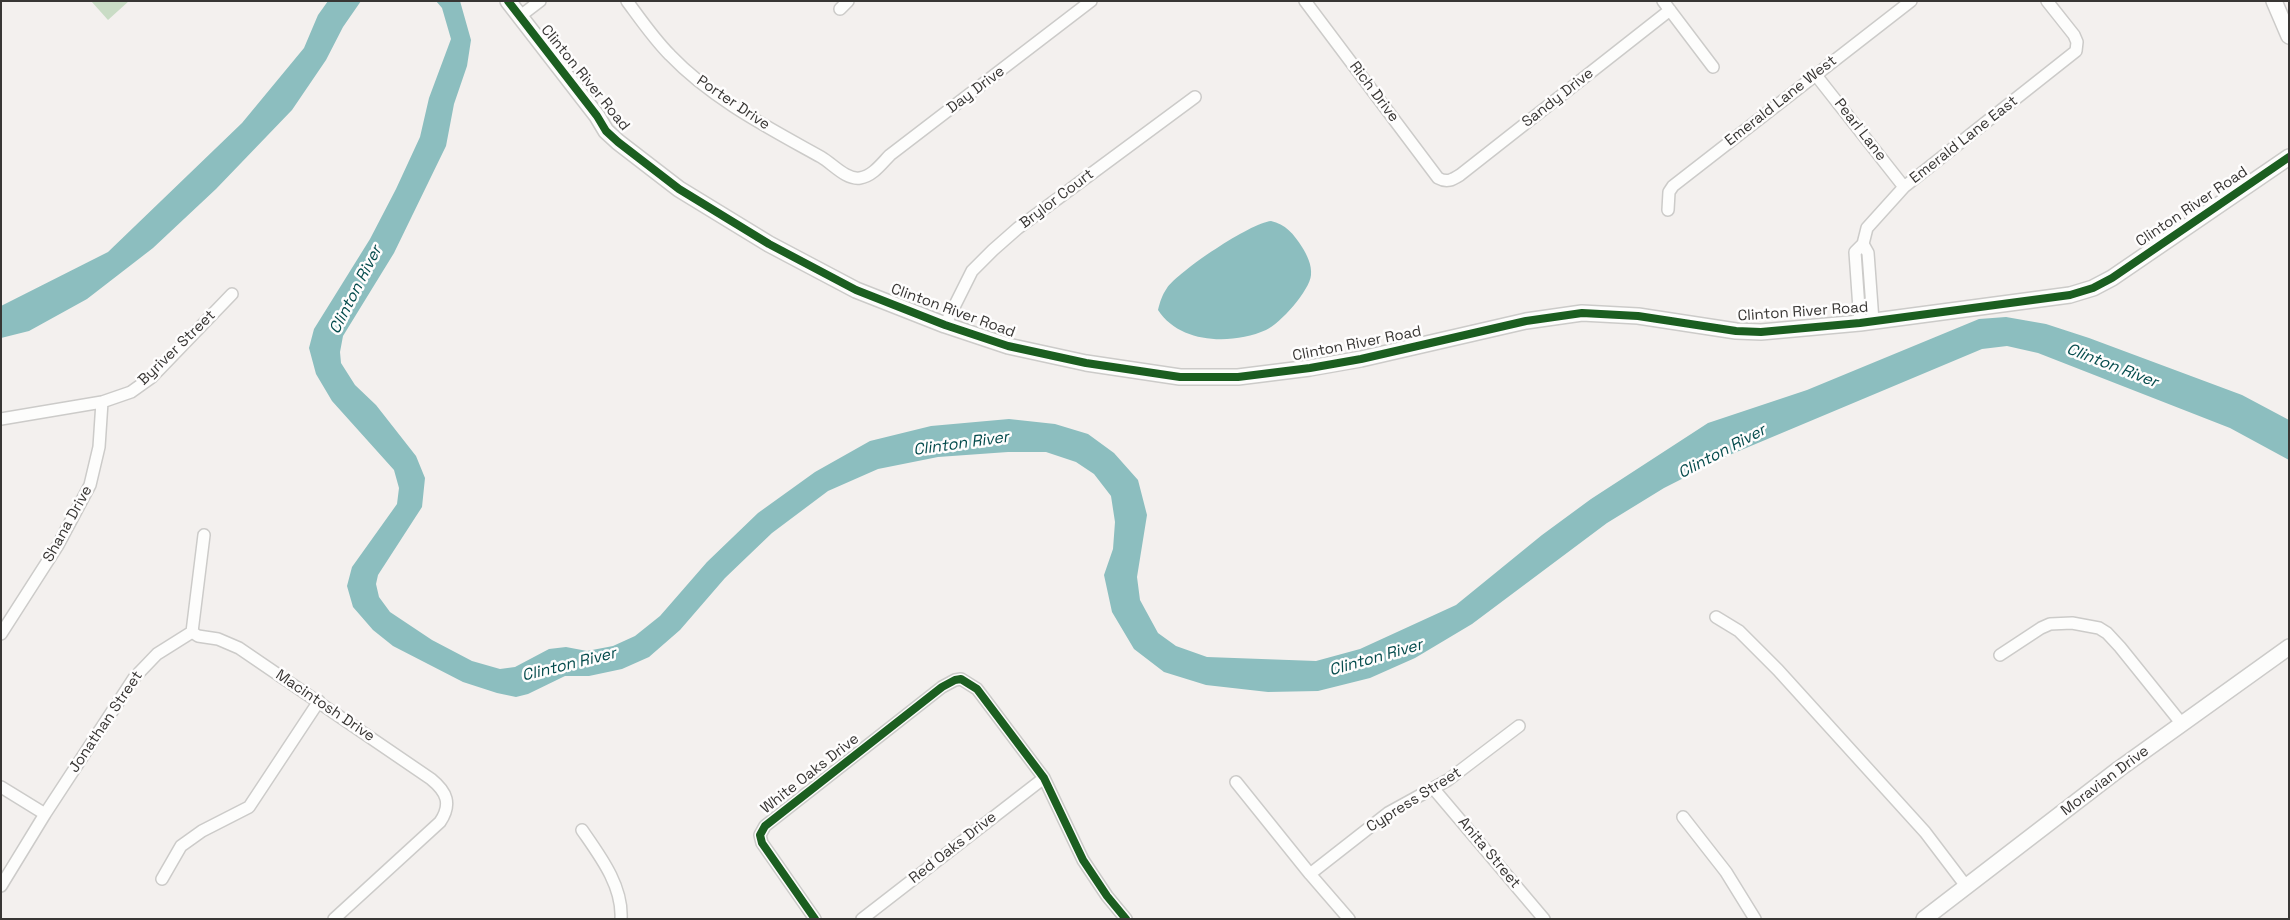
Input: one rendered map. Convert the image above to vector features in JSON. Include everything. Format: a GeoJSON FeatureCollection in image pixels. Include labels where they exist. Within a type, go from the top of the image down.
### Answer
{"type":"FeatureCollection","features":[{"type":"Feature","properties":{"kind":"street","name":"Clinton River Road"},"geometry":{"type":"LineString","coordinates":[[508,1],[597,116],[606,131],[678,189],[769,244],[856,290],[979,338],[1038,354],[1180,377],[1211,378],[1260,375],[1337,364],[1526,321],[1582,314],[1638,316],[1736,331],[1762,332],[1866,322],[2070,296],[2093,288],[2136,262],[2289,156]]}},
{"type":"Feature","properties":{"kind":"street"},"geometry":{"type":"LineString","coordinates":[[519,17],[540,1]]}},
{"type":"Feature","properties":{"kind":"street","name":"Porter Drive"},"geometry":{"type":"LineString","coordinates":[[627,1],[670,55],[699,82],[844,173],[851,177],[860,178]]}},
{"type":"Feature","properties":{"kind":"street","name":"Day Drive"},"geometry":{"type":"LineString","coordinates":[[860,178],[874,170],[890,155],[1091,1]]}},
{"type":"Feature","properties":{"kind":"street","name":"Rich Drive"},"geometry":{"type":"LineString","coordinates":[[1304,1],[1438,178],[1443,181]]}},
{"type":"Feature","properties":{"kind":"street","name":"Emerald Lane West"},"geometry":{"type":"LineString","coordinates":[[1668,210],[1669,192],[1672,186],[1911,1]]}},
{"type":"Feature","properties":{"kind":"street","name":"Emerald Lane East"},"geometry":{"type":"LineString","coordinates":[[1866,322],[1868,253],[1863,244],[1868,228],[1904,187],[2070,58],[2078,48],[2074,36],[2047,1]]}},
{"type":"Feature","properties":{"kind":"street"},"geometry":{"type":"LineString","coordinates":[[2274,1],[2289,36]]}},
{"type":"Feature","properties":{"kind":"street"},"geometry":{"type":"LineString","coordinates":[[1666,6],[1713,68]]}},
{"type":"Feature","properties":{"kind":"street","name":"Sandy Drive"},"geometry":{"type":"LineString","coordinates":[[1443,181],[1460,175],[1666,6]]}},
{"type":"Feature","properties":{"kind":"street","name":"Pearl Lane"},"geometry":{"type":"LineString","coordinates":[[1815,74],[1904,187]]}},
{"type":"Feature","properties":{"kind":"street","name":"Brylor Court"},"geometry":{"type":"LineString","coordinates":[[945,325],[972,271],[992,250],[1018,228],[1195,97]]}},
{"type":"Feature","properties":{"kind":"street","name":"Byriver Street"},"geometry":{"type":"LineString","coordinates":[[1,419],[102,402],[124,396],[145,383],[232,294]]}},
{"type":"Feature","properties":{"kind":"street","name":"Shana Drive"},"geometry":{"type":"LineString","coordinates":[[1,634],[58,545],[90,485],[99,447],[102,402]]}},
{"type":"Feature","properties":{"kind":"street"},"geometry":{"type":"LineString","coordinates":[[192,632],[204,535]]}},
{"type":"Feature","properties":{"kind":"street"},"geometry":{"type":"LineString","coordinates":[[1716,617],[1739,631],[1778,670],[1925,832],[1966,886]]}},
{"type":"Feature","properties":{"kind":"street"},"geometry":{"type":"LineString","coordinates":[[2000,655],[2050,624],[2072,623],[2099,628],[2107,632],[2120,647],[2182,724]]}},
{"type":"Feature","properties":{"kind":"street","name":"Macintosh Drive"},"geometry":{"type":"LineString","coordinates":[[192,632],[198,636],[218,639],[239,648],[431,779],[440,786],[447,798],[446,810],[440,822],[334,919]]}},
{"type":"Feature","properties":{"kind":"street","name":"Jonathan Street"},"geometry":{"type":"LineString","coordinates":[[1,886],[45,814],[142,667],[157,654],[192,632]]}},
{"type":"Feature","properties":{"kind":"street","name":"Moravian Drive"},"geometry":{"type":"LineString","coordinates":[[1924,919],[2182,724],[2289,647]]}},
{"type":"Feature","properties":{"kind":"street","name":"White Oaks Drive"},"geometry":{"type":"LineString","coordinates":[[815,919],[762,843],[761,832],[765,826],[942,686],[961,679],[977,689],[1044,778]]}},
{"type":"Feature","properties":{"kind":"street"},"geometry":{"type":"LineString","coordinates":[[162,880],[181,846],[202,831],[249,806],[319,701]]}},
{"type":"Feature","properties":{"kind":"street","name":"Cypress Street"},"geometry":{"type":"LineString","coordinates":[[1310,874],[1388,814],[1469,766],[1519,726]]}},
{"type":"Feature","properties":{"kind":"street"},"geometry":{"type":"LineString","coordinates":[[1044,778],[1083,860],[1106,896],[1126,919]]}},
{"type":"Feature","properties":{"kind":"street","name":"Red Oaks Drive"},"geometry":{"type":"LineString","coordinates":[[862,919],[1044,778]]}},
{"type":"Feature","properties":{"kind":"street"},"geometry":{"type":"LineString","coordinates":[[1236,782],[1349,919]]}},
{"type":"Feature","properties":{"kind":"street"},"geometry":{"type":"LineString","coordinates":[[1,787],[45,814]]}},
{"type":"Feature","properties":{"kind":"street","name":"Anita Street"},"geometry":{"type":"LineString","coordinates":[[1433,788],[1544,919]]}},
{"type":"Feature","properties":{"kind":"street"},"geometry":{"type":"LineString","coordinates":[[1684,817],[1726,872],[1755,919]]}},
{"type":"Feature","properties":{"kind":"street"},"geometry":{"type":"LineString","coordinates":[[582,830],[598,852],[615,885],[621,906],[621,919]]}},
{"type":"Feature","properties":{"kind":"green space"},"geometry":{"type":"Polygon","coordinates":[[[91,1],[129,1],[108,20],[91,1]]]}},
{"type":"Feature","properties":{"kind":"water"},"geometry":{"type":"Polygon","coordinates":[[[328,1],[361,1],[343,27],[326,60],[292,110],[216,189],[153,248],[87,299],[29,331],[1,338],[1,306],[108,252],[242,123],[304,48],[318,15],[328,1]]]}},
{"type":"Feature","properties":{"kind":"water","name":"Clinton River"},"geometry":{"type":"Polygon","coordinates":[[[436,1],[460,1],[471,40],[467,66],[454,104],[446,146],[394,253],[343,336],[340,352],[341,363],[355,385],[376,405],[416,456],[425,478],[422,507],[378,575],[376,584],[379,597],[390,612],[432,640],[472,661],[500,669],[515,667],[549,649],[566,647],[587,651],[613,646],[635,636],[660,616],[707,562],[758,513],[815,472],[870,441],[931,426],[1009,419],[1055,424],[1088,434],[1114,453],[1138,480],[1147,515],[1137,577],[1140,600],[1158,633],[1176,646],[1207,657],[1316,661],[1360,649],[1456,605],[1542,535],[1591,499],[1708,423],[1807,390],[1979,319],[2006,317],[2046,324],[2242,395],[2289,420],[2289,460],[2230,428],[2038,353],[2007,346],[1982,349],[1727,456],[1664,488],[1607,523],[1472,624],[1415,658],[1370,678],[1318,691],[1268,692],[1206,685],[1164,672],[1134,649],[1112,612],[1104,575],[1113,549],[1115,522],[1111,496],[1094,474],[1076,462],[1046,452],[1008,452],[938,457],[878,469],[828,491],[772,533],[725,578],[680,630],[649,657],[622,669],[589,676],[565,676],[528,694],[516,697],[497,693],[463,682],[393,646],[373,630],[353,607],[347,586],[352,567],[397,504],[399,488],[394,470],[332,401],[316,374],[309,348],[314,329],[370,239],[420,137],[429,98],[451,39],[442,8],[436,1]]]}},
{"type":"Feature","properties":{"kind":"water"},"geometry":{"type":"Polygon","coordinates":[[[1271,221],[1285,227],[1299,242],[1306,253],[1311,268],[1311,275],[1306,289],[1286,314],[1272,327],[1238,338],[1208,338],[1179,330],[1158,310],[1160,301],[1167,288],[1185,271],[1232,239],[1271,221]]]}},
{"type":"Feature","properties":{"kind":"cycle path"},"geometry":{"type":"LineString","coordinates":[[508,1],[597,116],[606,131],[679,189],[769,244],[856,290],[945,325],[1008,346],[1086,363],[1180,377],[1238,377],[1310,368],[1361,359],[1526,321],[1582,313],[1638,316],[1736,331],[1761,332],[1860,323],[2070,295],[2093,288],[2112,278],[2289,157]]}},
{"type":"Feature","properties":{"kind":"cycle path"},"geometry":{"type":"LineString","coordinates":[[815,919],[762,843],[760,835],[765,826],[942,687],[961,679],[977,689],[1044,778],[1083,860],[1107,896],[1126,919]]}}]}
